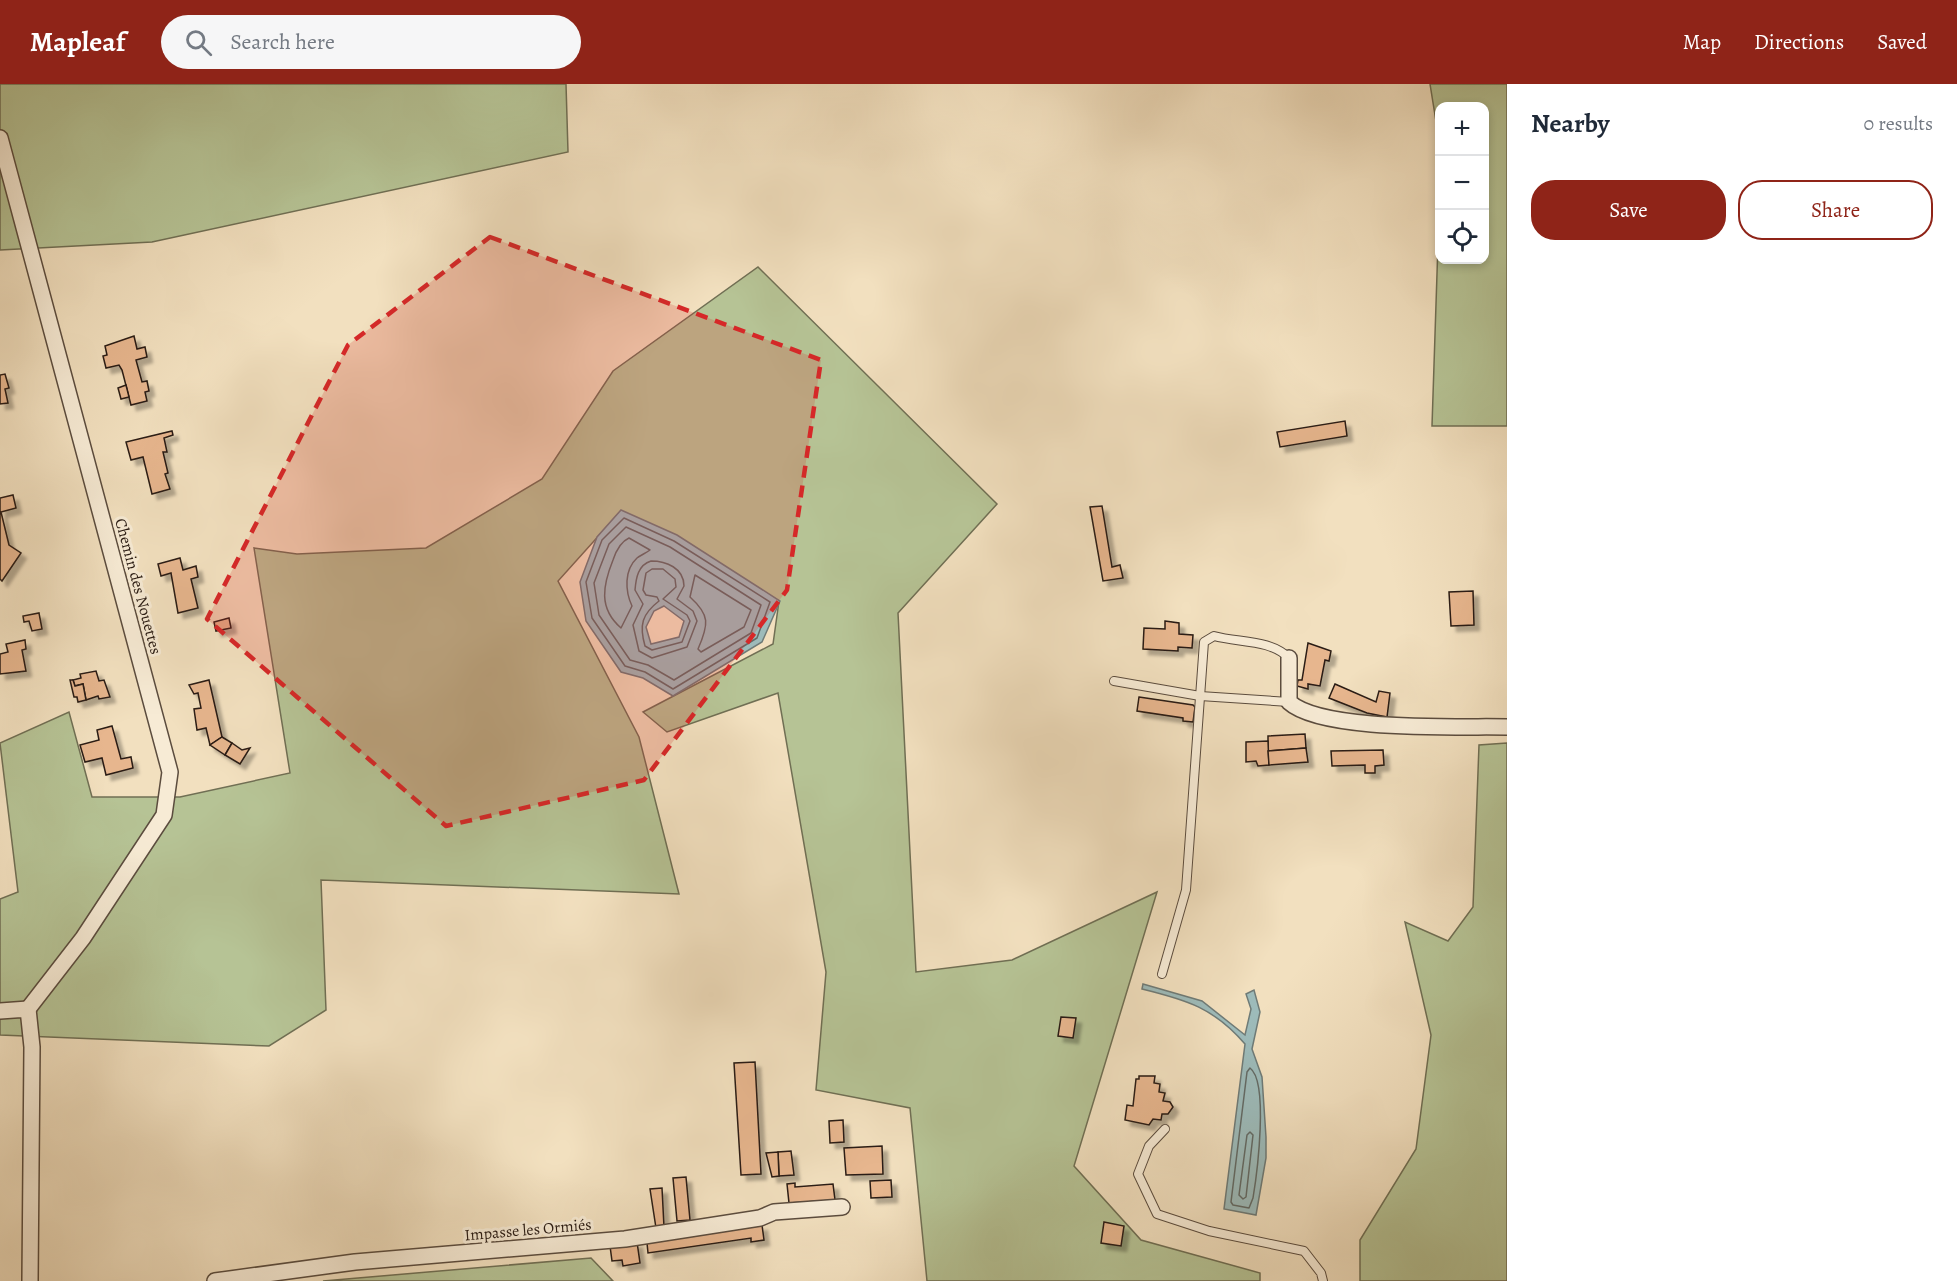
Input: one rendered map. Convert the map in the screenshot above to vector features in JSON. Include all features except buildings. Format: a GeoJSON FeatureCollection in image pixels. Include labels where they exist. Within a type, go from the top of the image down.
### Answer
{"type":"FeatureCollection","features":[{"type":"Feature","properties":{"kind":"street","name":"Chemin des Nouettes"},"geometry":{"type":"LineString","coordinates":[[0,138],[170,772],[164,815],[83,938],[28,1009]]}},
{"type":"Feature","properties":{"kind":"street"},"geometry":{"type":"LineString","coordinates":[[1289,658],[1288,702],[1304,713],[1381,724],[1507,727]]}},
{"type":"Feature","properties":{"kind":"street"},"geometry":{"type":"LineString","coordinates":[[0,1011],[28,1009],[32,1047],[30,1281]]}},
{"type":"Feature","properties":{"kind":"street","name":"Impasse les Ormiés"},"geometry":{"type":"LineString","coordinates":[[215,1281],[355,1262],[626,1239],[760,1218],[774,1212],[842,1207]]}},
{"type":"Feature","properties":{"kind":"lane"},"geometry":{"type":"LineString","coordinates":[[1162,974],[1186,890],[1204,642],[1208,637],[1271,645],[1281,650],[1289,658]]}},
{"type":"Feature","properties":{"kind":"lane"},"geometry":{"type":"LineString","coordinates":[[1114,681],[1200,696],[1288,702]]}},
{"type":"Feature","properties":{"kind":"lane"},"geometry":{"type":"LineString","coordinates":[[1166,1129],[1149,1146],[1138,1174],[1157,1214],[1209,1231],[1304,1251],[1321,1273],[1323,1281]]}},
{"type":"Feature","properties":{"kind":"highlighted area"},"geometry":{"type":"Polygon","coordinates":[[[490,237],[821,360],[787,590],[644,780],[446,826],[207,619],[348,345],[490,237]]]}},
{"type":"Feature","properties":{"kind":"green space"},"geometry":{"type":"Polygon","coordinates":[[[0,84],[566,84],[568,152],[152,242],[0,250],[0,84]]]}},
{"type":"Feature","properties":{"kind":"green space"},"geometry":{"type":"Polygon","coordinates":[[[1430,84],[1507,84],[1507,426],[1432,426],[1437,264],[1489,264],[1489,102],[1435,102],[1435,115],[1430,84]]]}},
{"type":"Feature","properties":{"kind":"green space"},"geometry":{"type":"Polygon","coordinates":[[[758,267],[997,504],[898,613],[916,972],[1012,960],[1157,892],[1074,1166],[1141,1240],[1260,1273],[1260,1281],[927,1281],[910,1108],[816,1090],[826,972],[778,693],[667,732],[643,712],[773,644],[779,601],[621,511],[558,581],[639,737],[679,894],[321,880],[326,1010],[269,1046],[0,1035],[0,899],[18,892],[0,743],[69,712],[92,797],[180,797],[290,773],[254,548],[297,554],[426,548],[542,479],[613,371],[758,267]]]}},
{"type":"Feature","properties":{"kind":"green space"},"geometry":{"type":"Polygon","coordinates":[[[1507,743],[1507,1281],[1360,1281],[1360,1240],[1416,1149],[1431,1035],[1405,922],[1448,941],[1473,907],[1479,745],[1507,743]]]}},
{"type":"Feature","properties":{"kind":"green space"},"geometry":{"type":"Polygon","coordinates":[[[591,1258],[613,1281],[323,1281],[591,1258]]]}},
{"type":"Feature","properties":{"kind":"water"},"geometry":{"type":"Polygon","coordinates":[[[621,510],[677,535],[780,601],[762,642],[673,696],[643,678],[621,672],[586,621],[580,582],[597,537],[621,510]],[[664,606],[654,611],[646,627],[651,644],[679,637],[684,621],[664,606]]]}},
{"type":"Feature","properties":{"kind":"water"},"geometry":{"type":"Polygon","coordinates":[[[1143,984],[1202,1001],[1245,1035],[1251,1009],[1246,994],[1254,990],[1260,1012],[1252,1049],[1262,1077],[1266,1137],[1266,1158],[1256,1215],[1224,1209],[1245,1044],[1211,1014],[1173,997],[1142,989],[1143,984]]]}}]}
